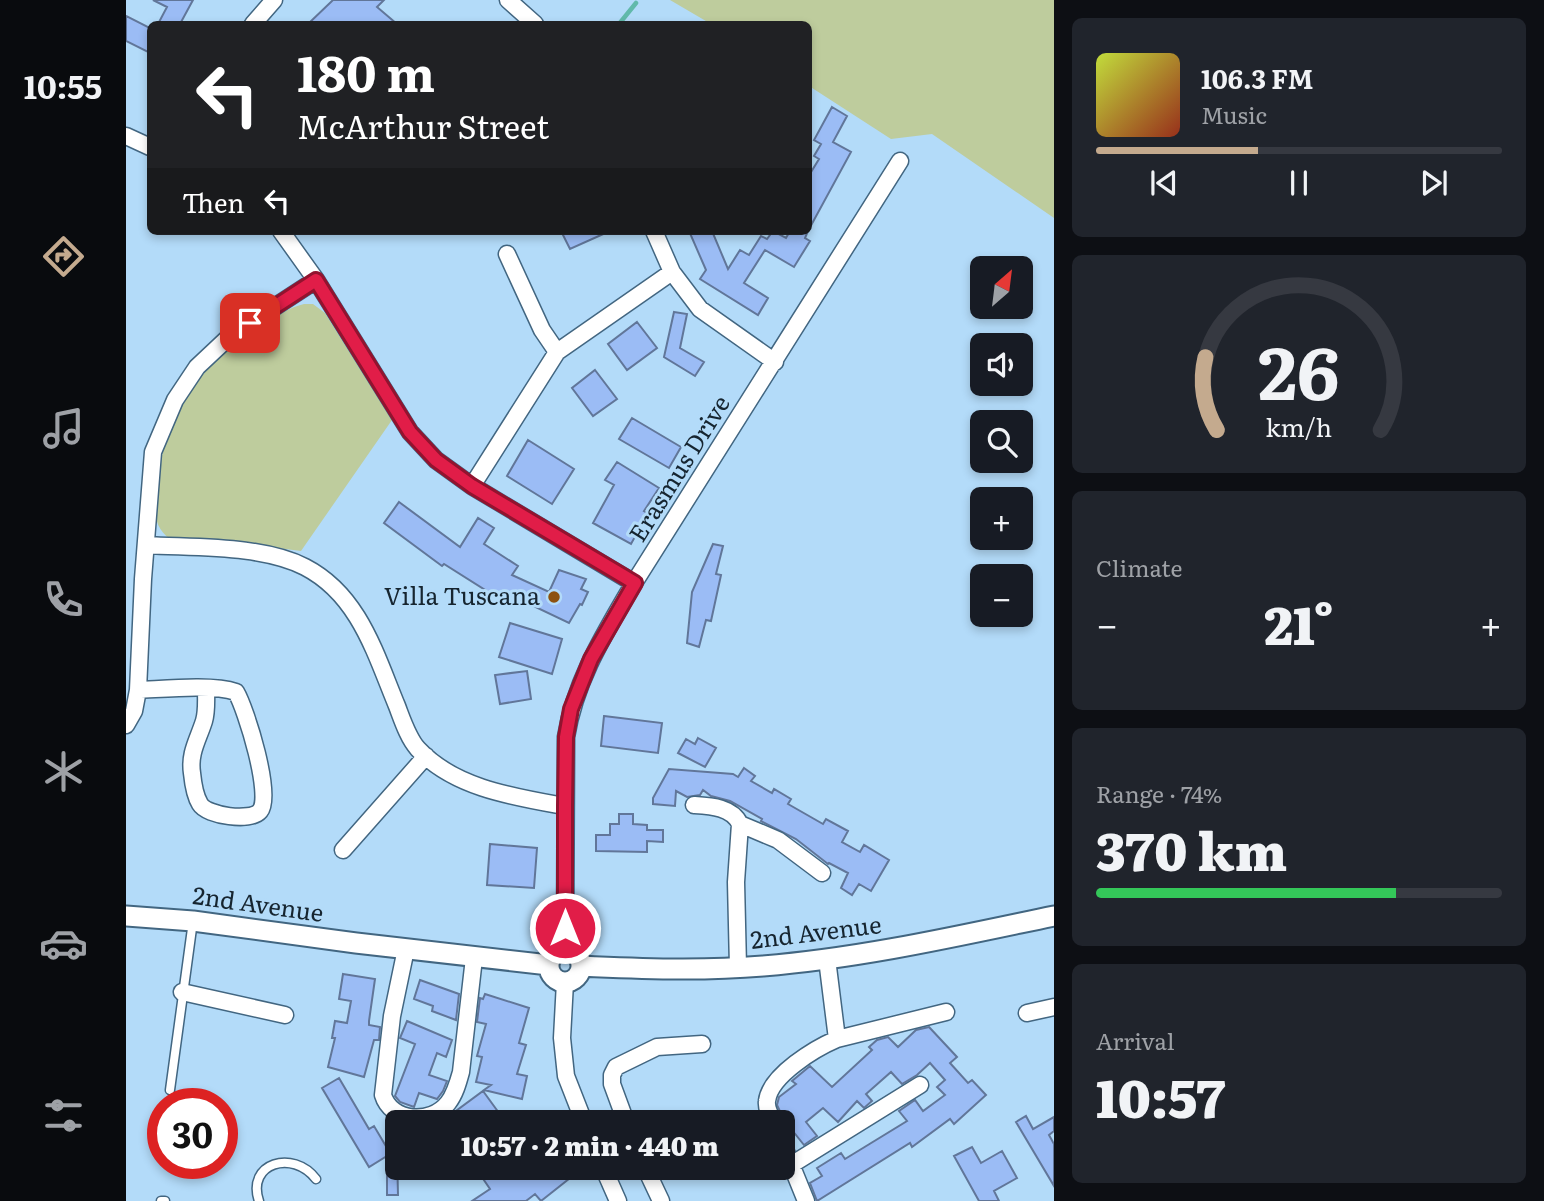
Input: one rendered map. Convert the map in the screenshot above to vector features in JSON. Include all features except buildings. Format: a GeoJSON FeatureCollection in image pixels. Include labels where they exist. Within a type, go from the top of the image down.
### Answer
{"type":"FeatureCollection","features":[{"type":"Feature","properties":{"kind":"street"},"geometry":{"type":"LineString","coordinates":[[256,21],[274,0]]}},
{"type":"Feature","properties":{"kind":"street"},"geometry":{"type":"LineString","coordinates":[[509,0],[532,21]]}},
{"type":"Feature","properties":{"kind":"street"},"geometry":{"type":"LineString","coordinates":[[126,136],[147,146]]}},
{"type":"Feature","properties":{"kind":"street","name":"Erasmus Drive"},"geometry":{"type":"LineString","coordinates":[[565,950],[566,737],[571,709],[591,659],[635,583],[900,161]]}},
{"type":"Feature","properties":{"kind":"street"},"geometry":{"type":"LineString","coordinates":[[284,235],[316,280],[410,432],[436,460],[472,486],[635,583]]}},
{"type":"Feature","properties":{"kind":"street"},"geometry":{"type":"LineString","coordinates":[[656,235],[672,271],[701,309],[775,362]]}},
{"type":"Feature","properties":{"kind":"street"},"geometry":{"type":"LineString","coordinates":[[507,254],[542,330],[557,352]]}},
{"type":"Feature","properties":{"kind":"street"},"geometry":{"type":"LineString","coordinates":[[472,486],[557,352],[672,271]]}},
{"type":"Feature","properties":{"kind":"street"},"geometry":{"type":"LineString","coordinates":[[126,725],[134,711],[138,690],[153,452],[176,400],[197,367],[230,337],[316,280]]}},
{"type":"Feature","properties":{"kind":"street"},"geometry":{"type":"LineString","coordinates":[[147,545],[259,553],[281,557],[307,568],[339,593],[365,626],[416,747],[457,778],[478,786],[565,806]]}},
{"type":"Feature","properties":{"kind":"street"},"geometry":{"type":"LineString","coordinates":[[138,690],[206,689],[236,692],[260,769],[265,798],[261,810],[254,817],[238,817],[210,811],[204,809],[199,802],[190,759],[204,723],[206,689]]}},
{"type":"Feature","properties":{"kind":"street"},"geometry":{"type":"LineString","coordinates":[[342,850],[426,756]]}},
{"type":"Feature","properties":{"kind":"street"},"geometry":{"type":"LineString","coordinates":[[694,805],[714,806],[724,810],[737,817],[740,824],[736,883],[738,967]]}},
{"type":"Feature","properties":{"kind":"street"},"geometry":{"type":"LineString","coordinates":[[740,824],[778,840],[822,873]]}},
{"type":"Feature","properties":{"kind":"street","name":"2nd Avenue"},"geometry":{"type":"LineString","coordinates":[[126,916],[193,921],[406,950],[549,965]]}},
{"type":"Feature","properties":{"kind":"street","name":"2nd Avenue"},"geometry":{"type":"LineString","coordinates":[[581,967],[738,967],[827,959],[887,950],[1054,916]]}},
{"type":"Feature","properties":{"kind":"street"},"geometry":{"type":"LineString","coordinates":[[406,950],[392,1016],[383,1095],[386,1105],[397,1113],[414,1118],[440,1111],[456,1090],[461,1072],[474,958]]}},
{"type":"Feature","properties":{"kind":"street"},"geometry":{"type":"LineString","coordinates":[[565,950],[578,956],[581,967],[578,976],[565,982],[552,975],[549,965],[553,955],[565,950]]}},
{"type":"Feature","properties":{"kind":"street"},"geometry":{"type":"LineString","coordinates":[[827,959],[837,1039]]}},
{"type":"Feature","properties":{"kind":"street"},"geometry":{"type":"LineString","coordinates":[[565,982],[562,1038],[566,1076],[579,1110]]}},
{"type":"Feature","properties":{"kind":"street"},"geometry":{"type":"LineString","coordinates":[[182,992],[285,1015]]}},
{"type":"Feature","properties":{"kind":"street"},"geometry":{"type":"LineString","coordinates":[[1027,1013],[1054,1007]]}},
{"type":"Feature","properties":{"kind":"street"},"geometry":{"type":"LineString","coordinates":[[768,1110],[769,1094],[773,1086],[794,1065],[817,1048],[837,1039],[946,1013]]}},
{"type":"Feature","properties":{"kind":"street"},"geometry":{"type":"LineString","coordinates":[[622,1110],[612,1084],[616,1067],[657,1047],[702,1044]]}},
{"type":"Feature","properties":{"kind":"street"},"geometry":{"type":"LineString","coordinates":[[795,1163],[920,1085]]}},
{"type":"Feature","properties":{"kind":"street"},"geometry":{"type":"LineString","coordinates":[[795,1175],[806,1201]]}},
{"type":"Feature","properties":{"kind":"street"},"geometry":{"type":"LineString","coordinates":[[609,1180],[618,1201]]}},
{"type":"Feature","properties":{"kind":"street"},"geometry":{"type":"LineString","coordinates":[[651,1180],[661,1201]]}},
{"type":"Feature","properties":{"kind":"lane"},"geometry":{"type":"LineString","coordinates":[[170,1088],[193,921]]}},
{"type":"Feature","properties":{"kind":"lane"},"geometry":{"type":"LineString","coordinates":[[258,1201],[256,1185],[261,1173],[270,1166],[281,1162],[296,1163],[308,1168],[316,1179]]}},
{"type":"Feature","properties":{"kind":"green space"},"geometry":{"type":"Polygon","coordinates":[[[670,0],[1054,0],[1054,218],[932,134],[891,139],[812,88],[812,21],[706,21],[670,0]]]}},
{"type":"Feature","properties":{"kind":"green space"},"geometry":{"type":"Polygon","coordinates":[[[304,304],[313,304],[325,313],[392,420],[301,551],[170,539],[160,529],[155,511],[160,464],[175,416],[187,395],[219,358],[261,326],[304,304]]]}},
{"type":"Feature","properties":{"kind":"waterway"},"geometry":{"type":"LineString","coordinates":[[621,21],[636,3]]}},
{"type":"Feature","properties":{"kind":"place","name":"Villa Tuscana"},"geometry":{"type":"Point","coordinates":[554,597]}},
{"type":"Feature","properties":{"kind":"route"},"geometry":{"type":"LineString","coordinates":[[250,323],[316,280],[410,432],[436,460],[472,486],[635,583],[591,659],[571,709],[566,737],[565,928]]}}]}
